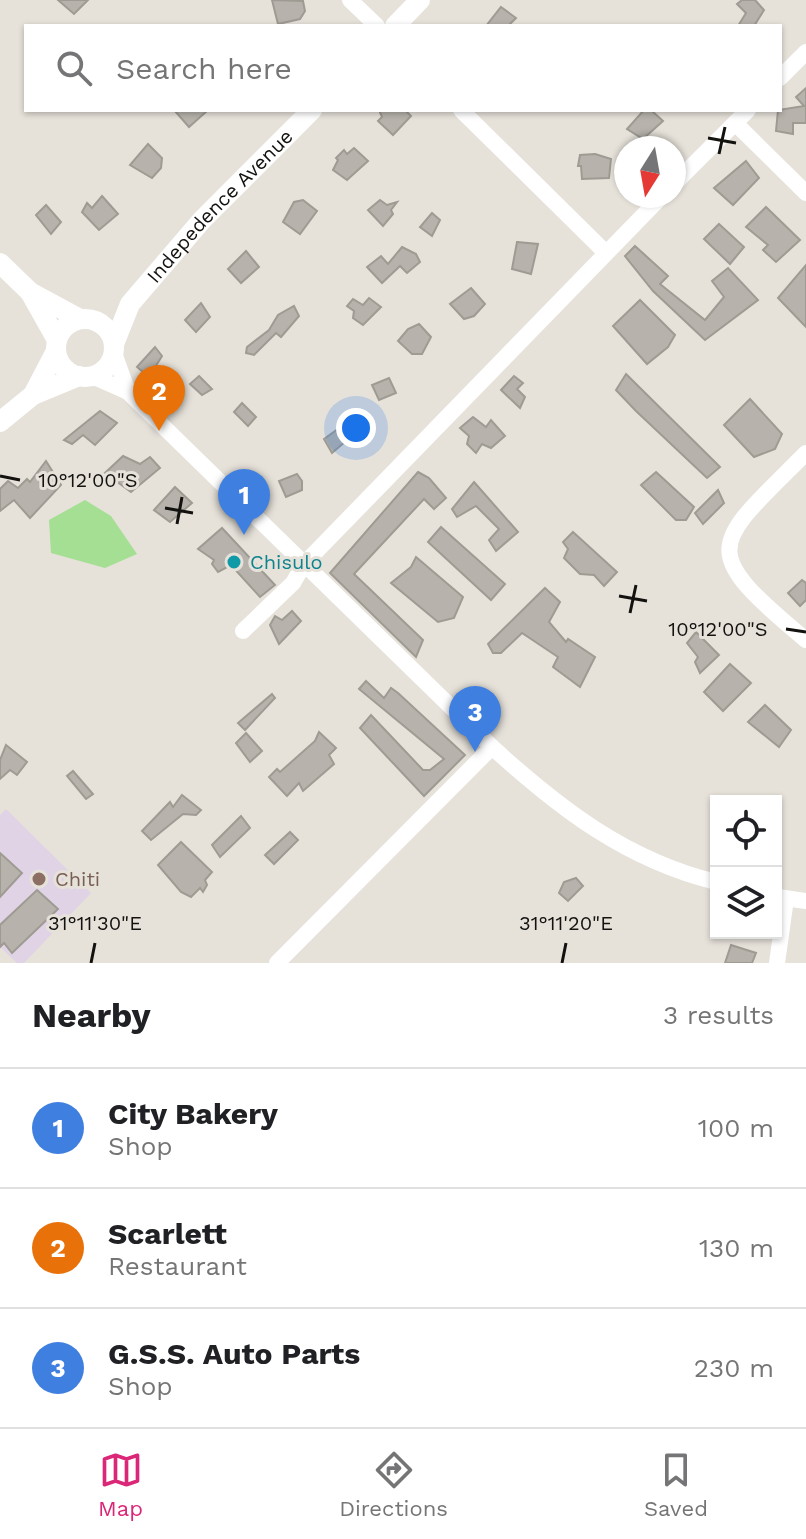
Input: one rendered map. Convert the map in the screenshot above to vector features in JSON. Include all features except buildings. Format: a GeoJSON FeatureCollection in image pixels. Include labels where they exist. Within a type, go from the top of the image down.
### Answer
{"type":"FeatureCollection","features":[{"type":"Feature","properties":{"kind":"main road"},"geometry":{"type":"LineString","coordinates":[[397,24],[420,0]]}},
{"type":"Feature","properties":{"kind":"main road","name":"Indepedence Avenue"},"geometry":{"type":"LineString","coordinates":[[130,304],[202,220],[310,112]]}},
{"type":"Feature","properties":{"kind":"main road"},"geometry":{"type":"LineString","coordinates":[[0,263],[30,292],[110,332],[114,348]]}},
{"type":"Feature","properties":{"kind":"main road"},"geometry":{"type":"LineString","coordinates":[[30,292],[57,346],[60,362],[85,376]]}},
{"type":"Feature","properties":{"kind":"main road"},"geometry":{"type":"LineString","coordinates":[[33,395],[62,331],[103,309],[130,304]]}},
{"type":"Feature","properties":{"kind":"main road"},"geometry":{"type":"LineString","coordinates":[[0,422],[33,395],[106,368],[130,304]]}},
{"type":"Feature","properties":{"kind":"street"},"geometry":{"type":"LineString","coordinates":[[350,0],[375,24]]}},
{"type":"Feature","properties":{"kind":"street"},"geometry":{"type":"LineString","coordinates":[[782,76],[806,52]]}},
{"type":"Feature","properties":{"kind":"street"},"geometry":{"type":"LineString","coordinates":[[463,112],[605,252]]}},
{"type":"Feature","properties":{"kind":"street"},"geometry":{"type":"LineString","coordinates":[[686,172],[746,112]]}},
{"type":"Feature","properties":{"kind":"street"},"geometry":{"type":"LineString","coordinates":[[735,123],[806,193]]}},
{"type":"Feature","properties":{"kind":"street"},"geometry":{"type":"LineString","coordinates":[[243,631],[287,589],[304,564],[650,208]]}},
{"type":"Feature","properties":{"kind":"street"},"geometry":{"type":"LineString","coordinates":[[114,348],[128,392]]}},
{"type":"Feature","properties":{"kind":"street"},"geometry":{"type":"LineString","coordinates":[[85,376],[128,392],[492,747],[553,801],[597,833],[644,859],[710,880]]}},
{"type":"Feature","properties":{"kind":"street"},"geometry":{"type":"LineString","coordinates":[[806,453],[734,527],[727,551],[729,563],[742,582],[806,640]]}},
{"type":"Feature","properties":{"kind":"street"},"geometry":{"type":"LineString","coordinates":[[277,963],[492,747]]}},
{"type":"Feature","properties":{"kind":"street"},"geometry":{"type":"LineString","coordinates":[[782,897],[806,901]]}},
{"type":"Feature","properties":{"kind":"street"},"geometry":{"type":"LineString","coordinates":[[777,963],[778,939]]}},
{"type":"Feature","properties":{"kind":"shaded area","name":"Chiti"},"geometry":{"type":"Polygon","coordinates":[[[6,809],[91,893],[24,963],[17,963],[0,947],[0,815],[6,809]]]}},
{"type":"Feature","properties":{"kind":"green space"},"geometry":{"type":"Polygon","coordinates":[[[85,500],[111,516],[137,554],[105,568],[51,553],[49,520],[85,500]]]}},
{"type":"Feature","properties":{"kind":"place","name":"Scarlett"},"geometry":{"type":"Point","coordinates":[159,431]}},
{"type":"Feature","properties":{"kind":"place","name":"City Bakery"},"geometry":{"type":"Point","coordinates":[244,535]}},
{"type":"Feature","properties":{"kind":"place","name":"Chisulo"},"geometry":{"type":"Point","coordinates":[234,562]}},
{"type":"Feature","properties":{"kind":"place","name":"G.S.S. Auto Parts"},"geometry":{"type":"Point","coordinates":[475,752]}},
{"type":"Feature","properties":{"kind":"place","name":"Chiti"},"geometry":{"type":"Point","coordinates":[39,879]}}]}
